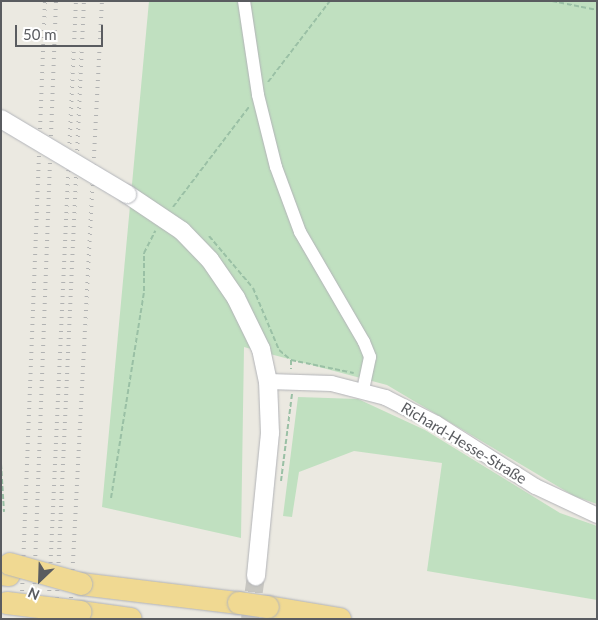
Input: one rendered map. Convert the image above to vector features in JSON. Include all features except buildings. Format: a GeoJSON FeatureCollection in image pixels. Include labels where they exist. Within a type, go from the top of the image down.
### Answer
{"type":"FeatureCollection","features":[{"type":"Feature","properties":{"kind":"highway"},"geometry":{"type":"LineString","coordinates":[[5,569],[81,584],[239,603],[340,619]]}},
{"type":"Feature","properties":{"kind":"highway"},"geometry":{"type":"LineString","coordinates":[[4,602],[130,619]]}},
{"type":"Feature","properties":{"kind":"main road"},"geometry":{"type":"LineString","coordinates":[[1,119],[165,218],[197,245],[230,286],[257,338],[268,381],[269,456],[256,576]]}},
{"type":"Feature","properties":{"kind":"street"},"geometry":{"type":"LineString","coordinates":[[244,1],[258,95],[276,167],[300,232],[364,342],[370,357],[364,382]]}},
{"type":"Feature","properties":{"kind":"street","name":"Richard-Hesse-Straße"},"geometry":{"type":"LineString","coordinates":[[268,381],[364,382],[414,410],[516,476],[597,515]]}},
{"type":"Feature","properties":{"kind":"path"},"geometry":{"type":"LineString","coordinates":[[111,498],[144,290],[144,253],[165,218],[330,1]]}},
{"type":"Feature","properties":{"kind":"path"},"geometry":{"type":"LineString","coordinates":[[552,1],[597,10]]}},
{"type":"Feature","properties":{"kind":"path"},"geometry":{"type":"LineString","coordinates":[[291,360],[364,382]]}},
{"type":"Feature","properties":{"kind":"path"},"geometry":{"type":"LineString","coordinates":[[1,464],[4,512]]}},
{"type":"Feature","properties":{"kind":"green space"},"geometry":{"type":"Polygon","coordinates":[[[149,1],[597,1],[597,504],[574,496],[387,385],[244,347],[241,538],[102,507],[149,1]]]}},
{"type":"Feature","properties":{"kind":"green space"},"geometry":{"type":"Polygon","coordinates":[[[298,397],[358,399],[425,430],[560,513],[597,526],[597,600],[427,571],[442,463],[354,451],[299,472],[292,517],[283,516],[298,397]]]}},
{"type":"Feature","properties":{"kind":"tunnel"},"geometry":{"type":"LineString","coordinates":[[250,619],[256,576]]}},
{"type":"Feature","properties":{"kind":"railway"},"geometry":{"type":"LineString","coordinates":[[21,619],[45,1]]}},
{"type":"Feature","properties":{"kind":"railway"},"geometry":{"type":"LineString","coordinates":[[33,619],[56,1]]}},
{"type":"Feature","properties":{"kind":"railway"},"geometry":{"type":"LineString","coordinates":[[48,619],[76,1]]}},
{"type":"Feature","properties":{"kind":"railway"},"geometry":{"type":"LineString","coordinates":[[56,619],[84,1]]}},
{"type":"Feature","properties":{"kind":"railway"},"geometry":{"type":"LineString","coordinates":[[70,619],[102,1]]}}]}
